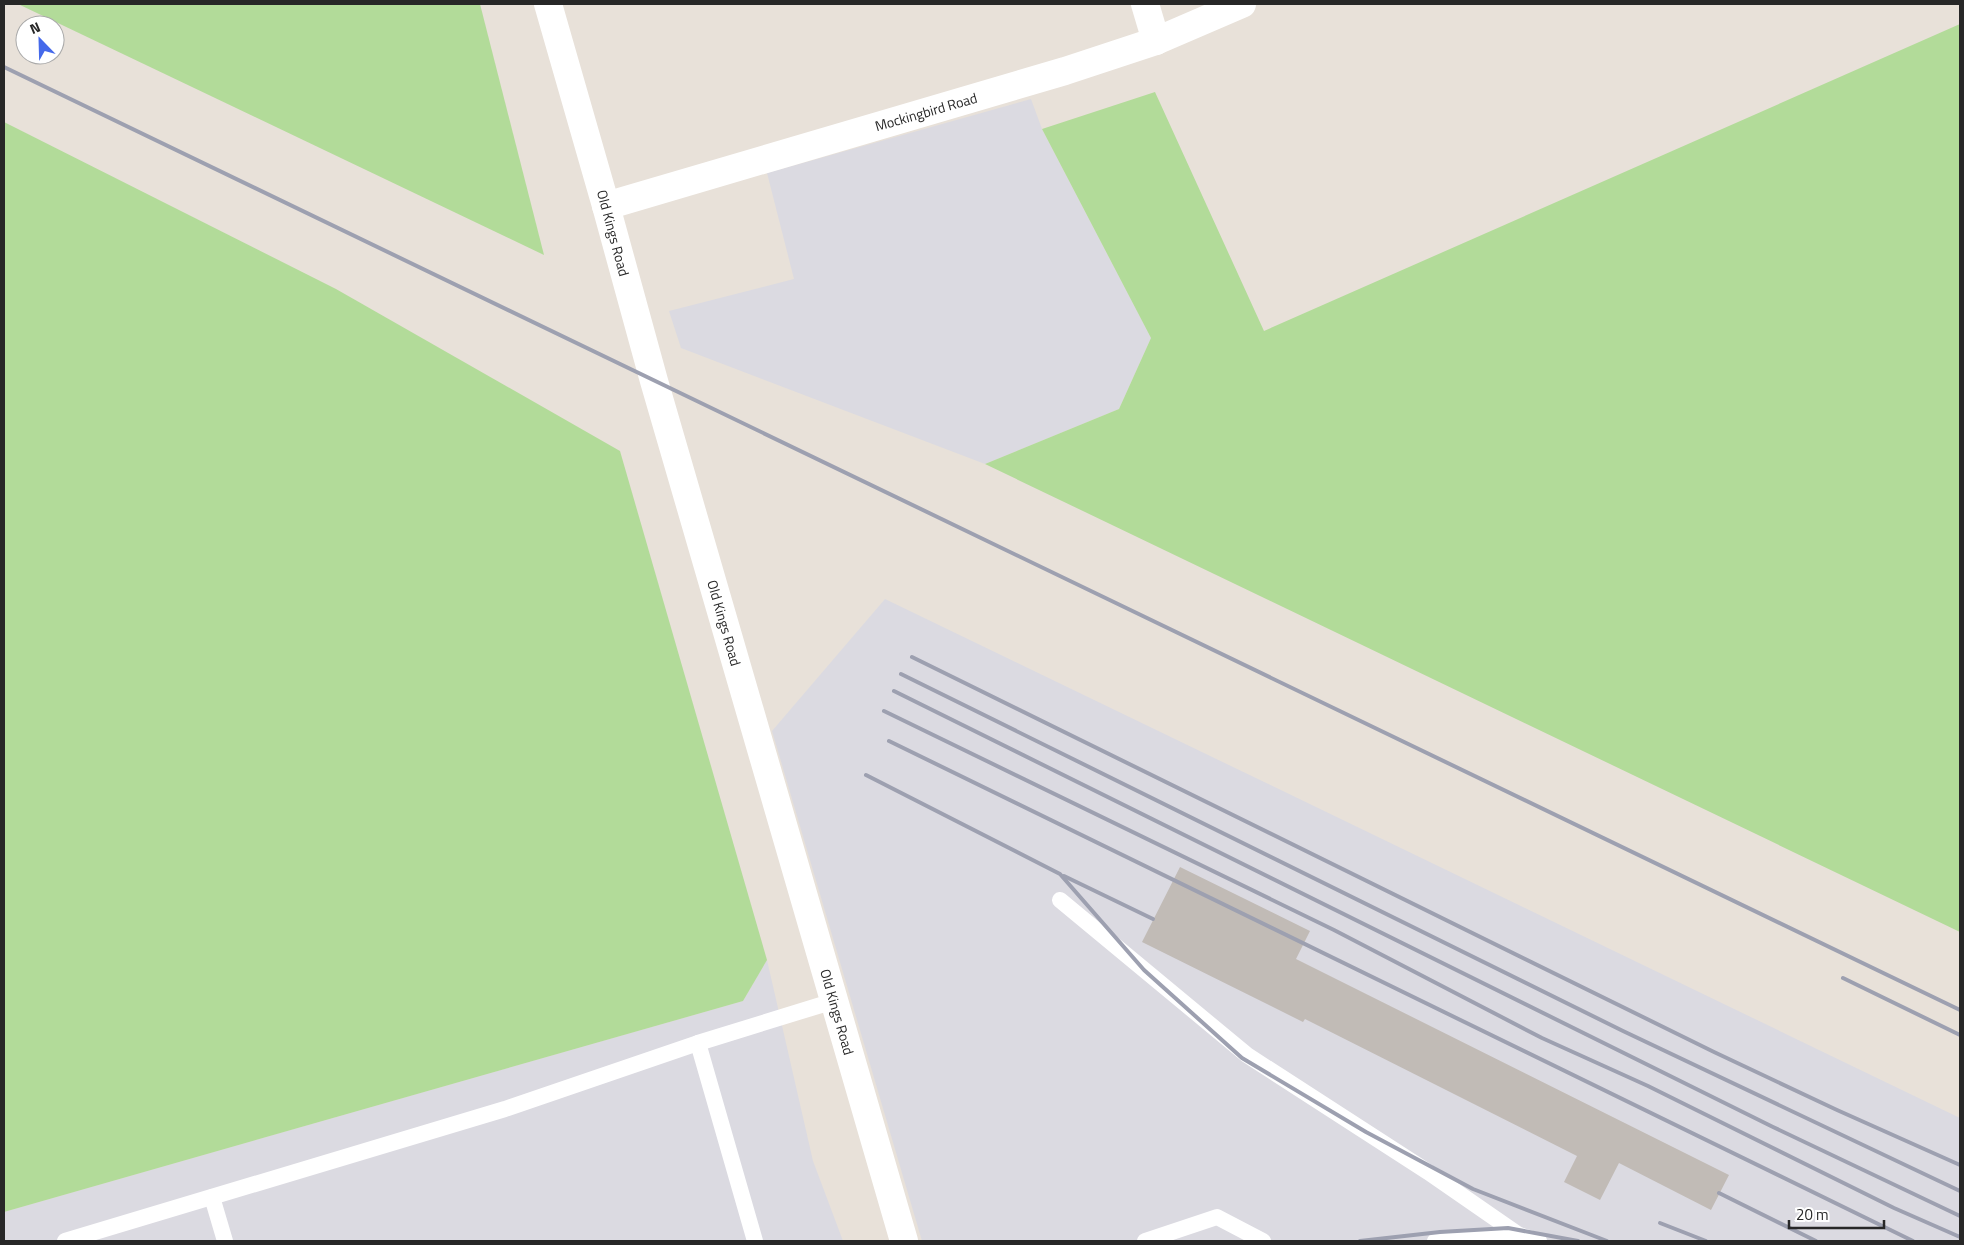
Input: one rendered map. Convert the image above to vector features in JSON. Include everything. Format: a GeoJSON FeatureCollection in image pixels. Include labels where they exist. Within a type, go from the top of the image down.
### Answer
{"type":"FeatureCollection","features":[{"type":"Feature","properties":{"kind":"street","name":"Old Kings Road"},"geometry":{"type":"LineString","coordinates":[[548,4],[654,381],[904,1241]]}},
{"type":"Feature","properties":{"kind":"street"},"geometry":{"type":"LineString","coordinates":[[1145,4],[1156,41]]}},
{"type":"Feature","properties":{"kind":"street","name":"Mockingbird Road"},"geometry":{"type":"LineString","coordinates":[[606,206],[1065,71],[1156,41],[1242,4]]}},
{"type":"Feature","properties":{"kind":"lane"},"geometry":{"type":"LineString","coordinates":[[1060,900],[1247,1055],[1428,1172],[1519,1235],[1540,1241]]}},
{"type":"Feature","properties":{"kind":"lane"},"geometry":{"type":"LineString","coordinates":[[65,1241],[505,1108],[698,1043],[834,1001]]}},
{"type":"Feature","properties":{"kind":"lane"},"geometry":{"type":"LineString","coordinates":[[698,1043],[755,1241]]}},
{"type":"Feature","properties":{"kind":"lane"},"geometry":{"type":"LineString","coordinates":[[212,1197],[225,1241]]}},
{"type":"Feature","properties":{"kind":"lane"},"geometry":{"type":"LineString","coordinates":[[1145,1241],[1218,1216],[1263,1241]]}},
{"type":"Feature","properties":{"kind":"lane"},"geometry":{"type":"LineString","coordinates":[[1435,1241],[1441,1239],[1519,1235]]}},
{"type":"Feature","properties":{"kind":"shaded area"},"geometry":{"type":"Polygon","coordinates":[[[1031,99],[1042,129],[1151,338],[1119,409],[985,464],[681,348],[669,311],[794,279],[767,173],[1031,99]]]}},
{"type":"Feature","properties":{"kind":"shaded area"},"geometry":{"type":"Polygon","coordinates":[[[885,599],[1960,1118],[1960,1241],[922,1241],[772,731],[885,599]]]}},
{"type":"Feature","properties":{"kind":"shaded area"},"geometry":{"type":"Polygon","coordinates":[[[767,960],[813,1161],[843,1241],[4,1241],[4,1212],[743,1001],[767,960]]]}},
{"type":"Feature","properties":{"kind":"green space"},"geometry":{"type":"Polygon","coordinates":[[[18,4],[480,4],[544,255],[65,26],[65,15],[41,15],[18,4]]]}},
{"type":"Feature","properties":{"kind":"green space"},"geometry":{"type":"Polygon","coordinates":[[[1960,24],[1960,932],[985,464],[1119,409],[1151,338],[1042,129],[1155,92],[1264,331],[1960,24]]]}},
{"type":"Feature","properties":{"kind":"green space"},"geometry":{"type":"Polygon","coordinates":[[[4,122],[336,289],[620,451],[767,960],[743,1001],[4,1212],[4,122]]]}},
{"type":"Feature","properties":{"kind":"building"},"geometry":{"type":"Polygon","coordinates":[[[1180,867],[1310,931],[1296,959],[1729,1175],[1711,1210],[1619,1163],[1600,1200],[1564,1182],[1577,1156],[1305,1019],[1303,1022],[1142,942],[1180,867]]]}},
{"type":"Feature","properties":{"kind":"railway"},"geometry":{"type":"LineString","coordinates":[[4,67],[1960,1010]]}},
{"type":"Feature","properties":{"kind":"railway"},"geometry":{"type":"LineString","coordinates":[[912,657],[1714,1052],[1960,1165]]}},
{"type":"Feature","properties":{"kind":"railway"},"geometry":{"type":"LineString","coordinates":[[901,674],[1623,1031],[1960,1191]]}},
{"type":"Feature","properties":{"kind":"railway"},"geometry":{"type":"LineString","coordinates":[[894,691],[1773,1127],[1960,1216]]}},
{"type":"Feature","properties":{"kind":"railway"},"geometry":{"type":"LineString","coordinates":[[884,711],[1334,930],[1542,1038],[1648,1086],[1894,1208],[1960,1237]]}},
{"type":"Feature","properties":{"kind":"railway"},"geometry":{"type":"LineString","coordinates":[[889,741],[1913,1241]]}},
{"type":"Feature","properties":{"kind":"railway"},"geometry":{"type":"LineString","coordinates":[[866,775],[1060,874],[1144,970],[1242,1058],[1366,1132],[1473,1189],[1607,1241]]}},
{"type":"Feature","properties":{"kind":"railway"},"geometry":{"type":"LineString","coordinates":[[1064,876],[1153,919]]}},
{"type":"Feature","properties":{"kind":"railway"},"geometry":{"type":"LineString","coordinates":[[1843,978],[1960,1035]]}},
{"type":"Feature","properties":{"kind":"railway"},"geometry":{"type":"LineString","coordinates":[[1719,1193],[1816,1241]]}},
{"type":"Feature","properties":{"kind":"railway"},"geometry":{"type":"LineString","coordinates":[[1660,1223],[1706,1241]]}},
{"type":"Feature","properties":{"kind":"railway"},"geometry":{"type":"LineString","coordinates":[[1360,1241],[1440,1232],[1508,1228],[1578,1241]]}}]}
